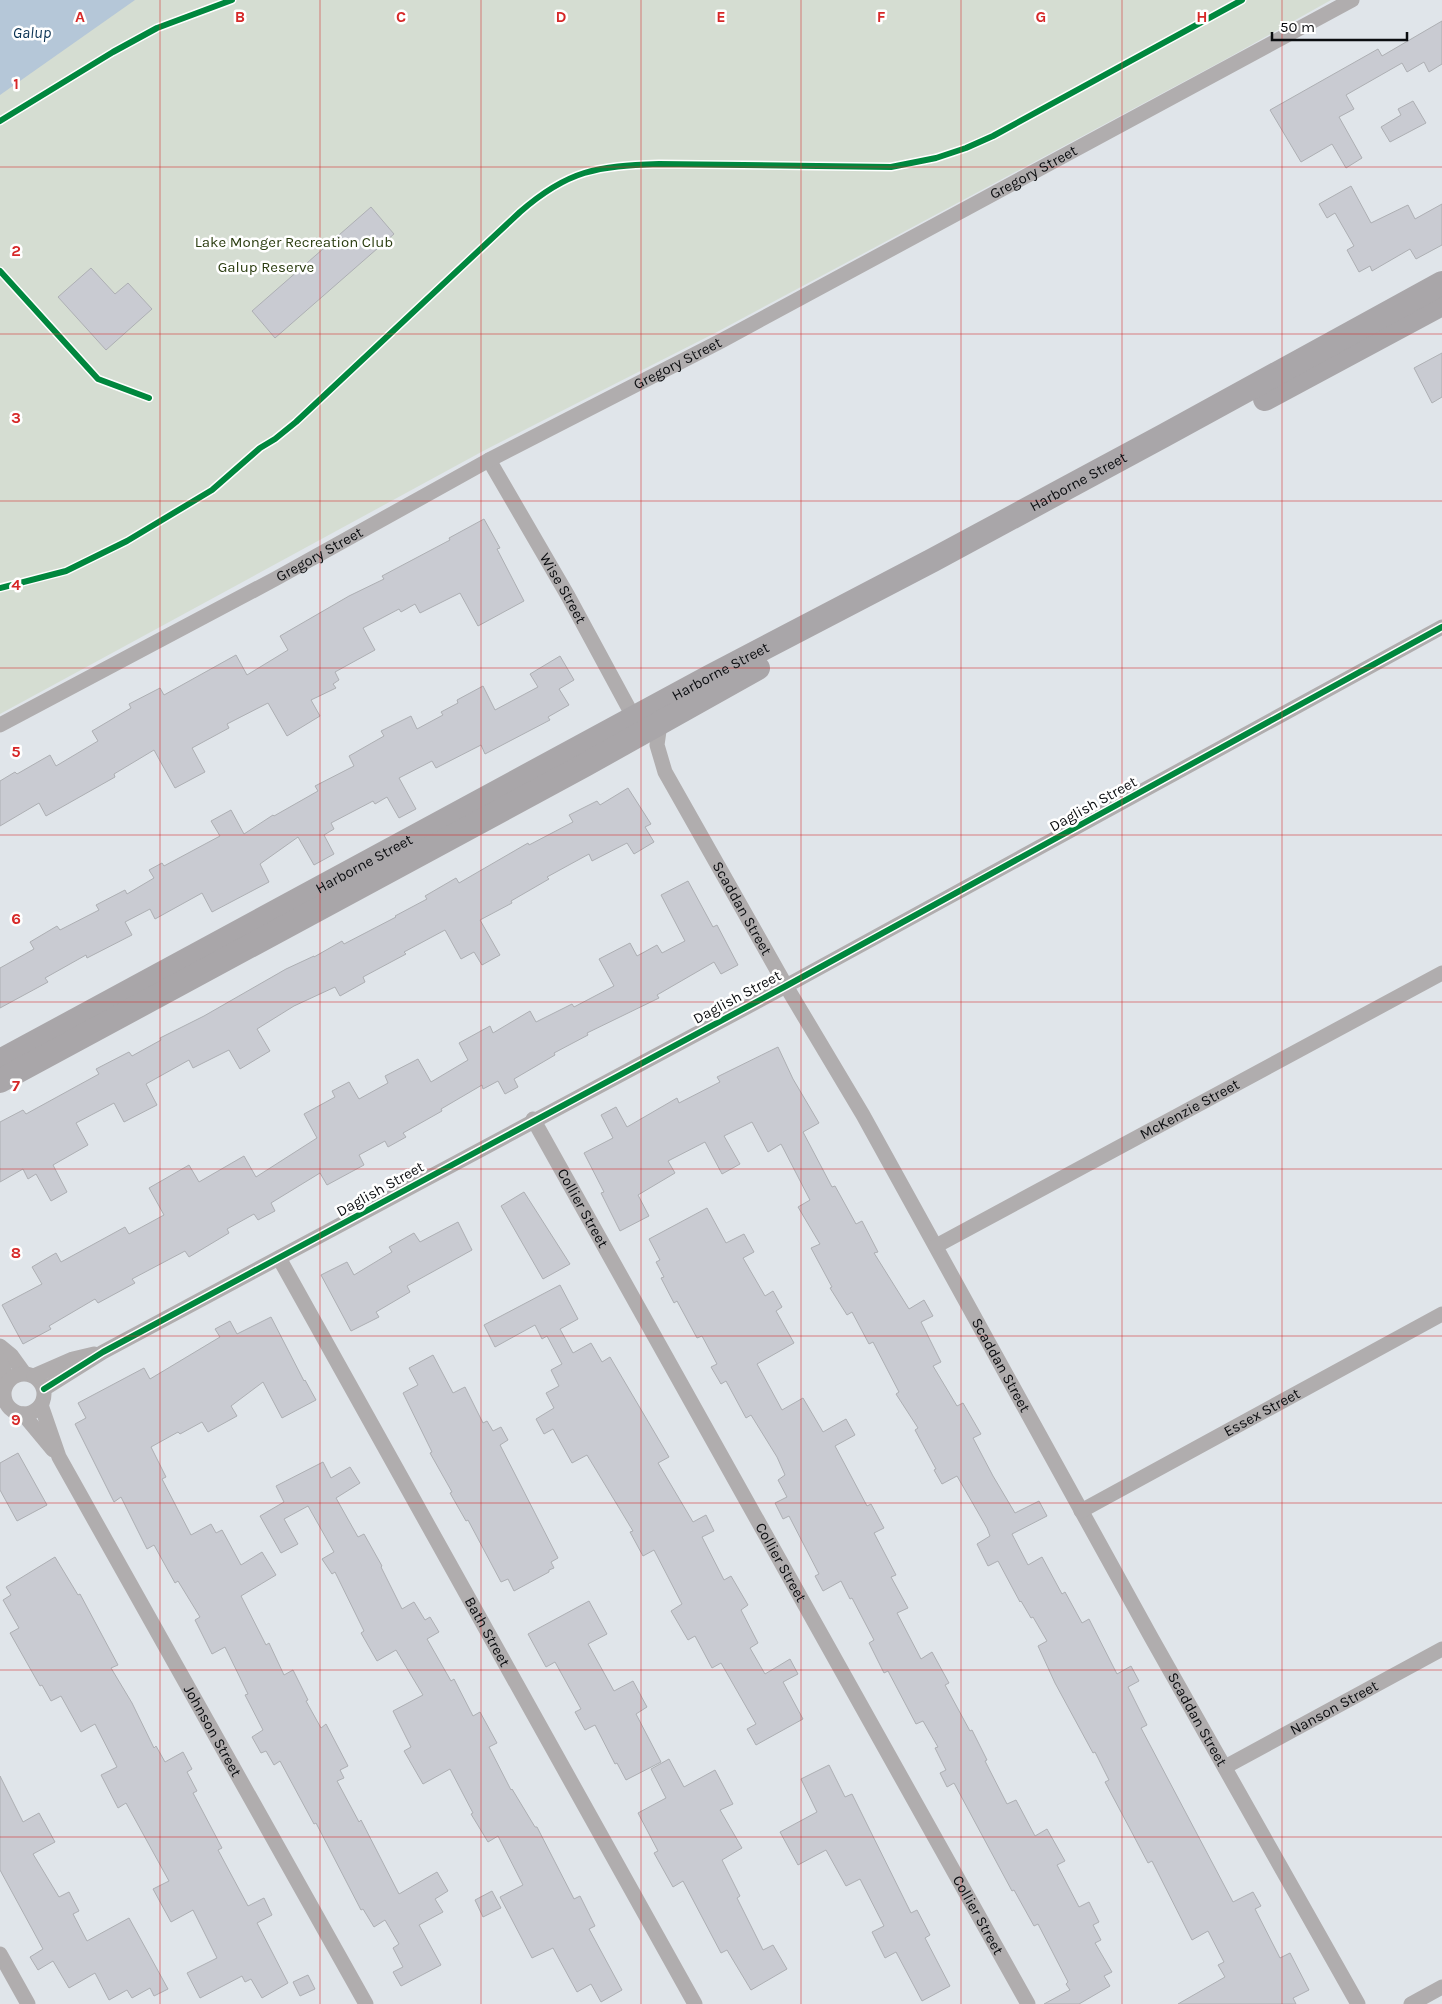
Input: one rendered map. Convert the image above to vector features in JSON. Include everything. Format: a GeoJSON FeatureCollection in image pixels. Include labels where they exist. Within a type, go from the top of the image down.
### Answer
{"type":"FeatureCollection","features":[{"type":"Feature","properties":{"kind":"main road","name":"Harborne Street"},"geometry":{"type":"LineString","coordinates":[[0,1061],[634,718],[1086,477],[1442,283]]}},
{"type":"Feature","properties":{"kind":"main road","name":"Harborne Street"},"geometry":{"type":"LineString","coordinates":[[0,1081],[660,724],[762,666],[1442,304]]}},
{"type":"Feature","properties":{"kind":"street","name":"Gregory Street"},"geometry":{"type":"LineString","coordinates":[[0,725],[275,579],[490,460],[722,341],[1352,0]]}},
{"type":"Feature","properties":{"kind":"street","name":"Wise Street"},"geometry":{"type":"LineString","coordinates":[[490,460],[568,596],[634,718]]}},
{"type":"Feature","properties":{"kind":"street","name":"Daglish Street"},"geometry":{"type":"LineString","coordinates":[[44,1389],[103,1352],[534,1119],[786,986],[1442,627]]}},
{"type":"Feature","properties":{"kind":"street","name":"Scaddan Street"},"geometry":{"type":"LineString","coordinates":[[660,724],[657,745],[665,772],[786,986],[863,1114],[1081,1511],[1358,2004]]}},
{"type":"Feature","properties":{"kind":"street","name":"McKenzie Street"},"geometry":{"type":"LineString","coordinates":[[936,1246],[1442,973]]}},
{"type":"Feature","properties":{"kind":"street","name":"Collier Street"},"geometry":{"type":"LineString","coordinates":[[534,1119],[1028,2004]]}},
{"type":"Feature","properties":{"kind":"street","name":"Bath Street"},"geometry":{"type":"LineString","coordinates":[[279,1258],[695,2004]]}},
{"type":"Feature","properties":{"kind":"street","name":"Essex Street"},"geometry":{"type":"LineString","coordinates":[[1081,1511],[1442,1314]]}},
{"type":"Feature","properties":{"kind":"street"},"geometry":{"type":"LineString","coordinates":[[0,1346],[44,1389],[45,1394],[42,1405],[33,1412],[12,1414],[6,1403],[0,1360]]}},
{"type":"Feature","properties":{"kind":"street","name":"Daglish Street"},"geometry":{"type":"LineString","coordinates":[[29,1374],[73,1359],[103,1352]]}},
{"type":"Feature","properties":{"kind":"street"},"geometry":{"type":"LineString","coordinates":[[4,1389],[15,1375],[29,1374]]}},
{"type":"Feature","properties":{"kind":"street","name":"Johnson Street"},"geometry":{"type":"LineString","coordinates":[[42,1405],[59,1457],[366,2004]]}},
{"type":"Feature","properties":{"kind":"street","name":"Johnson Street"},"geometry":{"type":"LineString","coordinates":[[12,1414],[59,1457]]}},
{"type":"Feature","properties":{"kind":"street","name":"Nanson Street"},"geometry":{"type":"LineString","coordinates":[[1224,1767],[1442,1649]]}},
{"type":"Feature","properties":{"kind":"street"},"geometry":{"type":"LineString","coordinates":[[0,1954],[28,2004]]}},
{"type":"Feature","properties":{"kind":"street"},"geometry":{"type":"LineString","coordinates":[[1411,2004],[1442,1988]]}},
{"type":"Feature","properties":{"kind":"green space","name":"Galup Reserve"},"geometry":{"type":"Polygon","coordinates":[[[0,0],[1331,0],[1226,59],[717,332],[485,450],[0,714],[0,0]]]}},
{"type":"Feature","properties":{"kind":"water","name":"Galup"},"geometry":{"type":"Polygon","coordinates":[[[0,0],[135,0],[0,95],[0,0]]]}},
{"type":"Feature","properties":{"kind":"building"},"geometry":{"type":"Polygon","coordinates":[[[1442,21],[1442,64],[1429,72],[1424,62],[1407,72],[1402,63],[1346,95],[1354,109],[1339,117],[1362,158],[1346,168],[1332,144],[1301,162],[1270,110],[1378,49],[1382,56],[1442,21]]]}},
{"type":"Feature","properties":{"kind":"building"},"geometry":{"type":"Polygon","coordinates":[[[1413,101],[1426,123],[1390,142],[1381,127],[1401,115],[1398,109],[1413,101]]]}},
{"type":"Feature","properties":{"kind":"building"},"geometry":{"type":"Polygon","coordinates":[[[1351,186],[1371,223],[1408,205],[1415,219],[1442,204],[1442,245],[1416,259],[1410,249],[1372,271],[1370,266],[1359,272],[1347,250],[1354,246],[1335,213],[1327,218],[1319,204],[1351,186]]]}},
{"type":"Feature","properties":{"kind":"building"},"geometry":{"type":"Polygon","coordinates":[[[371,207],[394,234],[275,338],[252,311],[371,207]]]}},
{"type":"Feature","properties":{"kind":"building"},"geometry":{"type":"Polygon","coordinates":[[[91,268],[115,294],[128,283],[152,309],[106,350],[58,297],[91,268]]]}},
{"type":"Feature","properties":{"kind":"building"},"geometry":{"type":"Polygon","coordinates":[[[1442,353],[1442,397],[1432,403],[1414,368],[1442,353]]]}},
{"type":"Feature","properties":{"kind":"building"},"geometry":{"type":"Polygon","coordinates":[[[484,519],[500,548],[497,549],[524,601],[478,626],[460,593],[420,613],[415,604],[401,612],[399,609],[363,628],[375,650],[335,672],[339,680],[333,684],[336,688],[311,700],[320,716],[287,736],[268,703],[227,724],[229,728],[192,748],[205,772],[175,788],[154,750],[114,774],[115,777],[46,816],[39,803],[0,826],[0,781],[15,772],[17,774],[50,755],[56,766],[98,741],[92,731],[131,708],[129,704],[160,688],[164,695],[236,655],[247,675],[288,650],[280,636],[349,596],[384,579],[382,576],[450,540],[449,538],[484,519]]]}},
{"type":"Feature","properties":{"kind":"building"},"geometry":{"type":"Polygon","coordinates":[[[560,656],[574,680],[559,689],[569,705],[548,717],[550,720],[485,754],[481,745],[436,768],[432,761],[399,778],[416,809],[399,818],[387,797],[375,804],[373,801],[331,823],[334,829],[324,835],[334,854],[314,865],[298,837],[260,864],[269,882],[212,912],[202,893],[155,919],[150,909],[125,922],[132,935],[87,958],[86,955],[45,978],[48,982],[0,1008],[0,968],[34,949],[30,942],[57,926],[60,930],[99,910],[96,905],[125,890],[127,894],[154,878],[149,870],[162,863],[164,866],[220,836],[211,821],[231,810],[244,834],[273,815],[318,791],[315,786],[354,766],[349,756],[384,736],[381,731],[411,716],[417,729],[443,715],[441,712],[458,703],[457,700],[483,686],[495,710],[538,687],[530,674],[560,656]]]}},
{"type":"Feature","properties":{"kind":"building"},"geometry":{"type":"Polygon","coordinates":[[[628,788],[651,824],[645,827],[654,842],[634,854],[627,843],[592,861],[589,854],[547,877],[549,879],[511,901],[512,903],[480,920],[500,955],[482,965],[474,952],[461,959],[445,930],[363,977],[365,982],[340,996],[335,987],[294,1006],[257,1029],[270,1051],[240,1069],[229,1050],[193,1068],[189,1060],[146,1084],[157,1105],[124,1122],[114,1103],[76,1123],[88,1145],[53,1165],[67,1192],[51,1201],[36,1174],[28,1179],[23,1169],[0,1182],[0,1122],[23,1110],[26,1114],[99,1074],[96,1069],[129,1052],[132,1056],[161,1040],[160,1038],[204,1016],[286,969],[314,957],[342,941],[344,944],[396,917],[427,899],[425,896],[456,878],[459,883],[528,843],[529,845],[573,822],[569,815],[597,801],[600,805],[628,788]]]}},
{"type":"Feature","properties":{"kind":"building"},"geometry":{"type":"Polygon","coordinates":[[[688,881],[713,927],[717,925],[738,965],[721,974],[714,962],[657,995],[659,998],[587,1033],[588,1035],[554,1053],[555,1055],[514,1079],[518,1087],[505,1094],[498,1081],[483,1089],[482,1085],[403,1133],[406,1137],[388,1147],[385,1141],[359,1155],[364,1165],[327,1185],[320,1173],[271,1203],[275,1211],[258,1220],[254,1214],[227,1229],[229,1233],[189,1257],[185,1251],[132,1279],[135,1283],[98,1303],[95,1299],[49,1326],[51,1329],[23,1344],[2,1305],[42,1284],[32,1267],[56,1253],[61,1262],[125,1227],[129,1234],[164,1215],[149,1188],[189,1165],[199,1182],[244,1156],[256,1177],[317,1138],[304,1114],[335,1097],[332,1091],[349,1082],[359,1099],[388,1083],[385,1076],[418,1059],[431,1082],[468,1060],[459,1043],[490,1026],[493,1033],[530,1011],[536,1022],[572,1004],[574,1007],[614,986],[599,959],[630,943],[637,956],[657,945],[662,953],[685,941],[661,895],[688,881]]]}},
{"type":"Feature","properties":{"kind":"building"},"geometry":{"type":"Polygon","coordinates":[[[778,1047],[793,1079],[819,1123],[803,1132],[832,1187],[835,1186],[856,1224],[862,1221],[878,1252],[874,1253],[909,1309],[924,1300],[933,1316],[921,1322],[941,1362],[933,1366],[957,1406],[963,1403],[981,1434],[973,1438],[993,1476],[1015,1513],[1039,1501],[1047,1516],[1012,1534],[1028,1565],[1042,1557],[1062,1594],[1065,1592],[1082,1623],[1089,1619],[1117,1674],[1131,1666],[1139,1681],[1128,1687],[1147,1725],[1141,1728],[1233,1902],[1253,1892],[1261,1906],[1255,1909],[1280,1958],[1290,1953],[1309,1990],[1293,1998],[1296,2004],[1178,2004],[1225,1977],[1218,1965],[1224,1962],[1208,1931],[1192,1940],[1152,1861],[1148,1863],[1105,1782],[1109,1780],[1095,1752],[1093,1753],[1055,1683],[1038,1646],[1047,1641],[1033,1617],[1031,1618],[1020,1602],[998,1561],[988,1566],[977,1544],[990,1536],[987,1528],[957,1476],[942,1484],[915,1430],[918,1428],[896,1394],[899,1392],[873,1342],[869,1344],[852,1312],[847,1315],[830,1288],[832,1287],[811,1248],[820,1244],[798,1207],[810,1200],[781,1144],[768,1152],[752,1122],[724,1136],[740,1164],[722,1174],[705,1142],[668,1161],[675,1173],[638,1195],[649,1216],[620,1231],[601,1193],[604,1192],[584,1153],[613,1138],[601,1115],[616,1107],[627,1127],[677,1098],[679,1103],[720,1082],[717,1077],[778,1047]]]}},
{"type":"Feature","properties":{"kind":"building"},"geometry":{"type":"Polygon","coordinates":[[[524,1192],[570,1264],[543,1279],[501,1206],[524,1192]]]}},
{"type":"Feature","properties":{"kind":"building"},"geometry":{"type":"Polygon","coordinates":[[[707,1208],[726,1243],[744,1234],[754,1252],[743,1258],[765,1296],[773,1291],[782,1307],[776,1311],[794,1343],[757,1364],[782,1410],[803,1398],[823,1432],[846,1419],[855,1435],[835,1446],[867,1506],[871,1504],[884,1528],[874,1533],[896,1575],[891,1577],[908,1608],[897,1613],[921,1659],[932,1652],[949,1683],[945,1685],[970,1731],[972,1730],[987,1760],[985,1761],[1007,1804],[1016,1800],[1035,1836],[1047,1829],[1065,1861],[1057,1865],[1079,1907],[1089,1902],[1099,1922],[1093,1925],[1101,1940],[1095,1943],[1112,1972],[1104,1976],[1110,1986],[1079,2004],[1044,2004],[1070,1990],[1066,1984],[1068,1982],[1038,1924],[1034,1926],[1014,1890],[1012,1891],[954,1783],[947,1787],[940,1773],[946,1770],[935,1748],[938,1747],[923,1721],[916,1724],[888,1671],[884,1673],[869,1643],[874,1640],[852,1598],[850,1599],[841,1581],[823,1591],[815,1576],[819,1574],[789,1516],[783,1519],[775,1503],[787,1497],[778,1480],[785,1475],[777,1457],[751,1415],[746,1418],[726,1381],[721,1384],[711,1367],[717,1364],[702,1336],[697,1338],[677,1301],[674,1303],[661,1278],[664,1277],[656,1262],[660,1260],[649,1239],[707,1208]]]}},
{"type":"Feature","properties":{"kind":"building"},"geometry":{"type":"Polygon","coordinates":[[[458,1222],[472,1250],[407,1286],[410,1292],[376,1312],[379,1317],[351,1331],[321,1275],[347,1262],[354,1275],[392,1252],[389,1247],[414,1233],[420,1242],[458,1222]]]}},
{"type":"Feature","properties":{"kind":"building"},"geometry":{"type":"Polygon","coordinates":[[[560,1285],[578,1319],[560,1329],[573,1353],[591,1343],[602,1362],[610,1357],[669,1457],[658,1463],[693,1522],[706,1515],[714,1531],[702,1537],[724,1580],[731,1576],[748,1605],[741,1610],[758,1643],[750,1648],[765,1674],[790,1659],[798,1674],[783,1682],[803,1719],[756,1745],[747,1729],[756,1724],[721,1663],[712,1668],[695,1636],[688,1640],[671,1611],[682,1604],[654,1550],[643,1556],[630,1532],[633,1531],[587,1455],[572,1463],[553,1429],[544,1434],[536,1419],[554,1408],[546,1393],[559,1386],[551,1370],[562,1364],[547,1336],[542,1339],[535,1325],[495,1347],[484,1325],[560,1285]]]}},
{"type":"Feature","properties":{"kind":"building"},"geometry":{"type":"Polygon","coordinates":[[[271,1317],[316,1400],[282,1418],[263,1382],[231,1406],[237,1416],[208,1432],[202,1422],[180,1434],[178,1432],[151,1447],[166,1477],[162,1479],[191,1535],[211,1524],[216,1533],[222,1530],[241,1565],[262,1552],[276,1575],[241,1596],[266,1645],[269,1643],[284,1675],[293,1670],[308,1700],[306,1701],[321,1728],[326,1724],[348,1766],[340,1770],[344,1778],[337,1781],[359,1822],[361,1820],[399,1894],[437,1872],[448,1891],[435,1899],[443,1912],[419,1925],[441,1965],[401,1986],[393,1972],[403,1967],[393,1948],[399,1944],[385,1920],[374,1927],[363,1909],[361,1910],[316,1823],[314,1824],[280,1761],[274,1765],[266,1751],[261,1753],[252,1737],[263,1730],[245,1695],[248,1694],[225,1647],[212,1654],[195,1620],[200,1617],[178,1581],[175,1583],[154,1545],[147,1549],[121,1497],[114,1502],[75,1424],[86,1418],[78,1403],[144,1368],[150,1379],[220,1337],[215,1329],[230,1321],[237,1334],[271,1317]]]}},
{"type":"Feature","properties":{"kind":"building"},"geometry":{"type":"Polygon","coordinates":[[[433,1355],[453,1393],[465,1387],[483,1423],[487,1421],[493,1431],[501,1427],[508,1440],[500,1445],[558,1558],[551,1562],[554,1568],[549,1570],[549,1572],[514,1591],[508,1579],[501,1582],[468,1520],[466,1521],[450,1493],[452,1492],[430,1453],[432,1452],[403,1393],[418,1385],[409,1368],[433,1355]]]}},
{"type":"Feature","properties":{"kind":"building"},"geometry":{"type":"Polygon","coordinates":[[[18,1453],[47,1505],[17,1521],[0,1490],[0,1463],[18,1453]]]}},
{"type":"Feature","properties":{"kind":"building"},"geometry":{"type":"Polygon","coordinates":[[[323,1462],[331,1478],[350,1467],[360,1483],[336,1498],[358,1537],[364,1534],[382,1566],[402,1609],[414,1602],[425,1620],[430,1617],[439,1632],[427,1639],[451,1681],[454,1679],[473,1716],[480,1712],[497,1743],[489,1747],[511,1790],[535,1827],[537,1827],[574,1899],[580,1896],[595,1926],[589,1929],[622,1990],[601,2002],[591,1984],[577,1992],[553,1948],[532,1958],[500,1897],[523,1885],[498,1836],[488,1842],[471,1814],[473,1813],[450,1769],[423,1784],[404,1751],[411,1747],[393,1711],[423,1695],[396,1650],[377,1661],[361,1633],[364,1631],[335,1572],[332,1574],[322,1559],[334,1552],[308,1506],[284,1519],[298,1544],[281,1553],[260,1516],[284,1502],[276,1486],[323,1462]]]}},
{"type":"Feature","properties":{"kind":"building"},"geometry":{"type":"Polygon","coordinates":[[[55,1557],[78,1595],[80,1594],[118,1665],[111,1668],[132,1703],[154,1748],[156,1746],[165,1762],[183,1752],[192,1769],[187,1772],[197,1791],[193,1793],[222,1848],[218,1850],[248,1906],[264,1898],[272,1915],[257,1923],[288,1983],[262,1998],[251,1979],[245,1982],[242,1976],[200,1998],[187,1973],[217,1958],[193,1910],[171,1922],[153,1889],[169,1881],[126,1803],[118,1808],[101,1775],[117,1767],[95,1724],[81,1732],[61,1696],[51,1701],[42,1685],[40,1686],[10,1633],[19,1628],[3,1600],[11,1595],[6,1587],[55,1557]]]}},
{"type":"Feature","properties":{"kind":"building"},"geometry":{"type":"Polygon","coordinates":[[[589,1601],[607,1634],[588,1644],[614,1691],[633,1681],[647,1707],[636,1714],[661,1762],[626,1780],[617,1763],[615,1764],[595,1725],[585,1730],[575,1712],[581,1709],[555,1662],[546,1667],[528,1634],[589,1601]]]}},
{"type":"Feature","properties":{"kind":"building"},"geometry":{"type":"Polygon","coordinates":[[[669,1759],[684,1787],[715,1770],[733,1804],[720,1810],[742,1848],[722,1860],[740,1896],[737,1898],[763,1950],[773,1945],[787,1969],[751,1990],[727,1950],[721,1953],[683,1881],[673,1887],[654,1853],[658,1851],[638,1813],[666,1798],[651,1769],[669,1759]]]}},
{"type":"Feature","properties":{"kind":"building"},"geometry":{"type":"Polygon","coordinates":[[[829,1765],[845,1797],[852,1794],[911,1913],[917,1910],[930,1935],[925,1938],[950,1986],[922,2001],[896,1952],[885,1958],[872,1932],[884,1926],[860,1879],[846,1886],[826,1850],[798,1865],[780,1832],[817,1812],[801,1779],[829,1765]]]}},
{"type":"Feature","properties":{"kind":"building"},"geometry":{"type":"Polygon","coordinates":[[[0,1776],[23,1822],[39,1813],[55,1842],[33,1854],[59,1897],[69,1892],[79,1911],[73,1914],[87,1941],[129,1918],[168,1989],[154,1996],[150,1988],[132,1998],[127,1990],[109,2000],[95,1973],[69,1988],[53,1961],[38,1970],[30,1957],[43,1949],[0,1870],[0,1776]]]}},
{"type":"Feature","properties":{"kind":"building"},"geometry":{"type":"Polygon","coordinates":[[[492,1891],[501,1908],[483,1917],[475,1900],[492,1891]]]}},
{"type":"Feature","properties":{"kind":"building"},"geometry":{"type":"Polygon","coordinates":[[[308,1975],[315,1989],[300,1996],[293,1982],[308,1975]]]}},
{"type":"Feature","properties":{"kind":"cycle path"},"geometry":{"type":"LineString","coordinates":[[0,121],[113,52],[157,28],[232,0]]}},
{"type":"Feature","properties":{"kind":"cycle path"},"geometry":{"type":"LineString","coordinates":[[0,588],[66,571],[127,541],[212,490],[260,448],[296,422],[520,212],[553,187],[569,179],[584,173],[618,166],[659,164],[891,167],[936,158],[993,136],[1242,0]]}},
{"type":"Feature","properties":{"kind":"cycle path"},"geometry":{"type":"LineString","coordinates":[[0,271],[98,379],[149,398]]}},
{"type":"Feature","properties":{"kind":"cycle path"},"geometry":{"type":"LineString","coordinates":[[44,1389],[103,1352],[786,986],[1442,627]]}},
{"type":"Feature","properties":{"kind":"park label","name":"Lake Monger Recreation Club"},"geometry":{"type":"Point","coordinates":[294,242]}}]}
